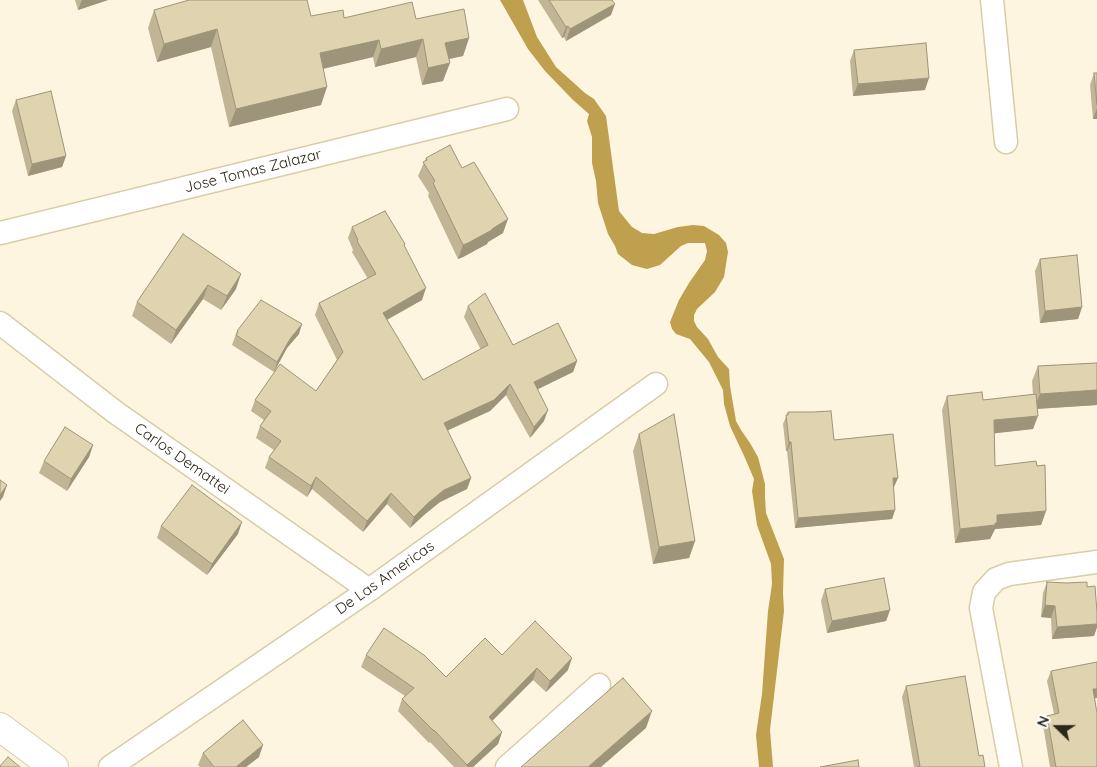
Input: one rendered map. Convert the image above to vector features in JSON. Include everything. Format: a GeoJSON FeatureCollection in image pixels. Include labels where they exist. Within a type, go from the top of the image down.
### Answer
{"type":"FeatureCollection","features":[{"type":"Feature","properties":{"kind":"main road"},"geometry":{"type":"LineString","coordinates":[[0,727],[54,767]]}},
{"type":"Feature","properties":{"kind":"street"},"geometry":{"type":"LineString","coordinates":[[992,0],[1006,142]]}},
{"type":"Feature","properties":{"kind":"street","name":"Jose Tomas Zalazar"},"geometry":{"type":"LineString","coordinates":[[0,233],[507,109]]}},
{"type":"Feature","properties":{"kind":"street","name":"Carlos Demattei"},"geometry":{"type":"LineString","coordinates":[[0,322],[115,412],[369,590]]}},
{"type":"Feature","properties":{"kind":"street","name":"De Las Americas"},"geometry":{"type":"LineString","coordinates":[[110,767],[369,590],[656,384]]}},
{"type":"Feature","properties":{"kind":"street"},"geometry":{"type":"LineString","coordinates":[[1012,767],[981,608],[984,592],[996,579],[1008,574],[1097,562]]}},
{"type":"Feature","properties":{"kind":"street"},"geometry":{"type":"LineString","coordinates":[[507,767],[599,685]]}},
{"type":"Feature","properties":{"kind":"shaded area"},"geometry":{"type":"Polygon","coordinates":[[[500,0],[523,0],[537,37],[556,67],[594,99],[606,116],[619,211],[632,227],[642,233],[654,234],[678,227],[704,226],[719,235],[726,243],[728,252],[724,277],[715,292],[697,309],[694,321],[708,339],[718,357],[729,369],[736,421],[758,457],[765,484],[766,513],[784,559],[784,611],[770,730],[773,767],[759,767],[756,735],[762,694],[768,611],[772,584],[771,564],[757,525],[752,491],[754,479],[730,426],[724,404],[723,390],[709,362],[690,339],[676,334],[670,322],[679,300],[705,260],[707,251],[705,243],[688,243],[681,246],[660,265],[647,269],[632,265],[618,254],[608,234],[598,203],[592,163],[592,137],[587,121],[589,114],[545,71],[528,49],[500,0]]]}},
{"type":"Feature","properties":{"kind":"building"},"geometry":{"type":"Polygon","coordinates":[[[189,0],[307,0],[311,16],[343,10],[344,18],[412,2],[416,19],[464,9],[469,38],[445,43],[450,63],[428,68],[423,39],[381,49],[379,40],[320,53],[327,87],[236,109],[217,29],[164,44],[154,10],[189,0]]]}},
{"type":"Feature","properties":{"kind":"building"},"geometry":{"type":"Polygon","coordinates":[[[549,0],[612,0],[615,4],[570,29],[568,26],[566,27],[549,0]]]}},
{"type":"Feature","properties":{"kind":"building"},"geometry":{"type":"Polygon","coordinates":[[[926,43],[929,78],[858,84],[854,50],[926,43]]]}},
{"type":"Feature","properties":{"kind":"building"},"geometry":{"type":"Polygon","coordinates":[[[1094,73],[1097,73],[1097,105],[1094,73]]]}},
{"type":"Feature","properties":{"kind":"building"},"geometry":{"type":"Polygon","coordinates":[[[51,91],[66,156],[32,164],[16,100],[51,91]]]}},
{"type":"Feature","properties":{"kind":"building"},"geometry":{"type":"Polygon","coordinates":[[[450,145],[462,168],[474,162],[508,219],[492,230],[463,245],[433,183],[435,181],[423,162],[427,160],[426,158],[450,145]]]}},
{"type":"Feature","properties":{"kind":"building"},"geometry":{"type":"Polygon","coordinates":[[[385,211],[405,244],[426,288],[383,313],[423,380],[488,345],[468,306],[485,293],[513,345],[558,323],[577,361],[534,382],[548,410],[534,427],[510,384],[494,400],[444,423],[471,478],[444,490],[414,517],[391,493],[367,521],[316,477],[311,486],[269,457],[281,441],[260,426],[271,411],[255,400],[280,364],[316,391],[343,352],[319,303],[376,274],[357,241],[352,227],[385,211]]]}},
{"type":"Feature","properties":{"kind":"building"},"geometry":{"type":"Polygon","coordinates":[[[183,234],[241,274],[227,296],[208,285],[176,330],[137,302],[183,234]]]}},
{"type":"Feature","properties":{"kind":"building"},"geometry":{"type":"Polygon","coordinates":[[[1077,255],[1082,307],[1045,311],[1040,259],[1077,255]]]}},
{"type":"Feature","properties":{"kind":"building"},"geometry":{"type":"Polygon","coordinates":[[[261,300],[302,324],[290,339],[277,362],[236,335],[237,331],[261,300]]]}},
{"type":"Feature","properties":{"kind":"building"},"geometry":{"type":"Polygon","coordinates":[[[1097,363],[1097,390],[1040,394],[1038,366],[1097,363]]]}},
{"type":"Feature","properties":{"kind":"building"},"geometry":{"type":"Polygon","coordinates":[[[982,392],[983,400],[1036,394],[1038,416],[994,420],[995,466],[1036,461],[1037,466],[1045,465],[1046,511],[997,515],[997,523],[995,525],[960,529],[947,396],[982,392]]]}},
{"type":"Feature","properties":{"kind":"building"},"geometry":{"type":"Polygon","coordinates":[[[831,411],[834,440],[893,434],[898,478],[893,478],[895,510],[798,518],[791,442],[789,442],[786,415],[788,415],[788,412],[831,411]]]}},
{"type":"Feature","properties":{"kind":"building"},"geometry":{"type":"Polygon","coordinates":[[[674,414],[695,541],[659,547],[639,434],[674,414]]]}},
{"type":"Feature","properties":{"kind":"building"},"geometry":{"type":"Polygon","coordinates":[[[65,427],[93,445],[71,479],[44,461],[65,427]]]}},
{"type":"Feature","properties":{"kind":"building"},"geometry":{"type":"Polygon","coordinates":[[[0,480],[7,485],[0,495],[0,480]]]}},
{"type":"Feature","properties":{"kind":"building"},"geometry":{"type":"Polygon","coordinates":[[[192,485],[242,522],[212,564],[161,526],[192,485]]]}},
{"type":"Feature","properties":{"kind":"building"},"geometry":{"type":"Polygon","coordinates":[[[884,578],[890,610],[832,621],[825,589],[884,578]]]}},
{"type":"Feature","properties":{"kind":"building"},"geometry":{"type":"Polygon","coordinates":[[[1047,582],[1087,582],[1087,587],[1095,586],[1097,624],[1057,627],[1055,606],[1045,605],[1047,582]]]}},
{"type":"Feature","properties":{"kind":"building"},"geometry":{"type":"Polygon","coordinates":[[[535,621],[572,658],[550,681],[537,668],[489,717],[502,732],[467,765],[402,699],[414,688],[366,655],[384,628],[424,655],[446,677],[485,638],[502,655],[535,621]]]}},
{"type":"Feature","properties":{"kind":"building"},"geometry":{"type":"Polygon","coordinates":[[[1097,662],[1097,689],[1093,689],[1097,713],[1097,767],[1056,767],[1047,716],[1059,713],[1051,671],[1097,662]]]}},
{"type":"Feature","properties":{"kind":"building"},"geometry":{"type":"Polygon","coordinates":[[[965,676],[979,756],[983,755],[985,767],[917,767],[920,766],[906,686],[965,676]]]}},
{"type":"Feature","properties":{"kind":"building"},"geometry":{"type":"Polygon","coordinates":[[[623,678],[652,711],[588,767],[521,767],[623,678]]]}},
{"type":"Feature","properties":{"kind":"building"},"geometry":{"type":"Polygon","coordinates":[[[243,720],[263,745],[236,767],[214,767],[203,753],[243,720]]]}},
{"type":"Feature","properties":{"kind":"building"},"geometry":{"type":"Polygon","coordinates":[[[8,757],[20,767],[0,767],[8,757]]]}},
{"type":"Feature","properties":{"kind":"building"},"geometry":{"type":"Polygon","coordinates":[[[858,760],[859,767],[820,767],[858,760]]]}}]}
